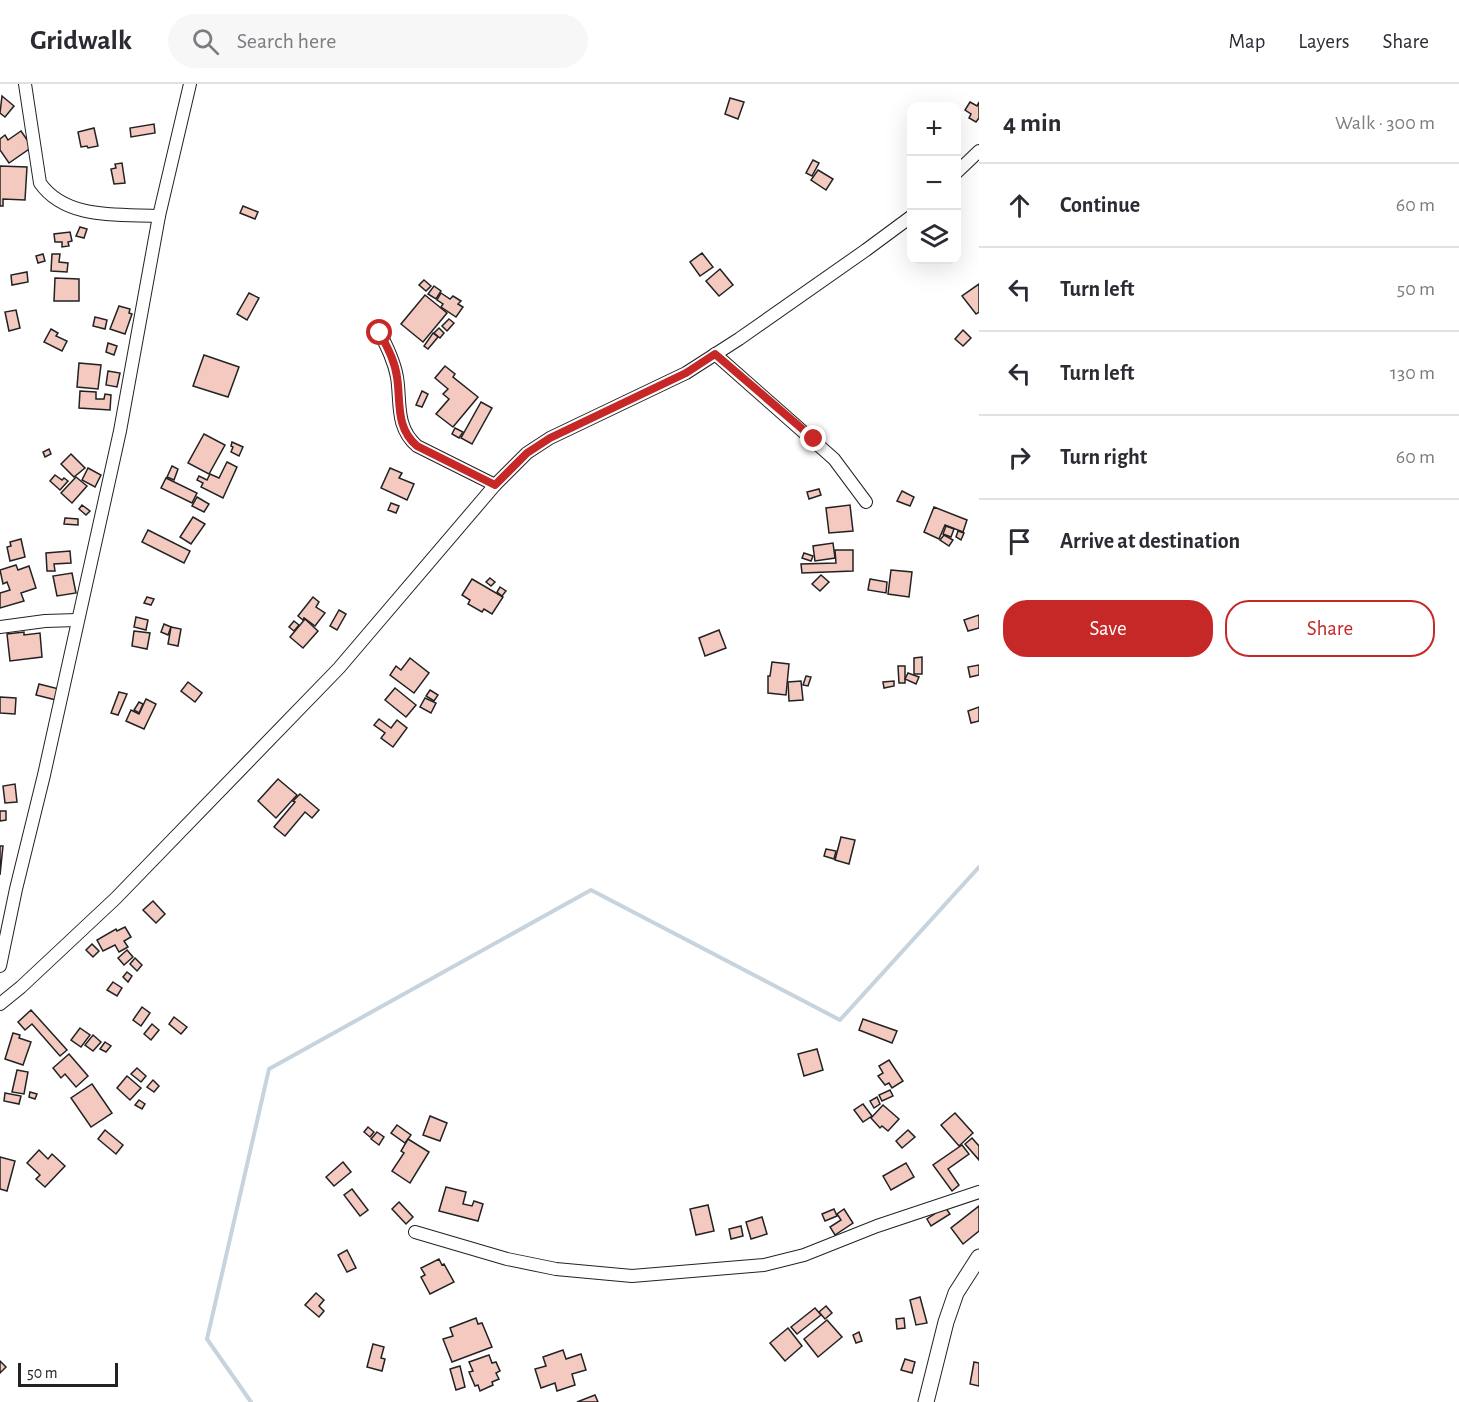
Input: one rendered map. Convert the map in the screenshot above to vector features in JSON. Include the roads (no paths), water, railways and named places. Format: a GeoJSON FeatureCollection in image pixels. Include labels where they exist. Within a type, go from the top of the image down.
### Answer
{"type":"FeatureCollection","features":[{"type":"Feature","properties":{"kind":"street"},"geometry":{"type":"LineString","coordinates":[[25,84],[40,183],[46,192],[69,206],[85,211],[159,216]]}},
{"type":"Feature","properties":{"kind":"street"},"geometry":{"type":"LineString","coordinates":[[0,966],[120,431],[159,216],[190,84]]}},
{"type":"Feature","properties":{"kind":"street"},"geometry":{"type":"LineString","coordinates":[[961,169],[979,151]]}},
{"type":"Feature","properties":{"kind":"street"},"geometry":{"type":"LineString","coordinates":[[0,1004],[116,898],[339,668],[495,485],[527,453],[550,438],[678,377],[759,326],[907,220]]}},
{"type":"Feature","properties":{"kind":"street"},"geometry":{"type":"LineString","coordinates":[[380,333],[392,357],[397,376],[400,418],[409,439],[417,446],[495,485]]}},
{"type":"Feature","properties":{"kind":"street"},"geometry":{"type":"LineString","coordinates":[[715,354],[834,459],[866,502]]}},
{"type":"Feature","properties":{"kind":"street"},"geometry":{"type":"LineString","coordinates":[[0,627],[45,621],[78,620]]}},
{"type":"Feature","properties":{"kind":"street"},"geometry":{"type":"LineString","coordinates":[[416,1232],[507,1258],[556,1269],[632,1276],[764,1264],[804,1255],[877,1226],[979,1192]]}},
{"type":"Feature","properties":{"kind":"street"},"geometry":{"type":"LineString","coordinates":[[926,1402],[946,1322],[956,1293],[979,1257]]}},
{"type":"Feature","properties":{"kind":"waterway"},"geometry":{"type":"LineString","coordinates":[[251,1402],[207,1339],[269,1069],[591,890],[840,1020],[979,867]]}}]}
